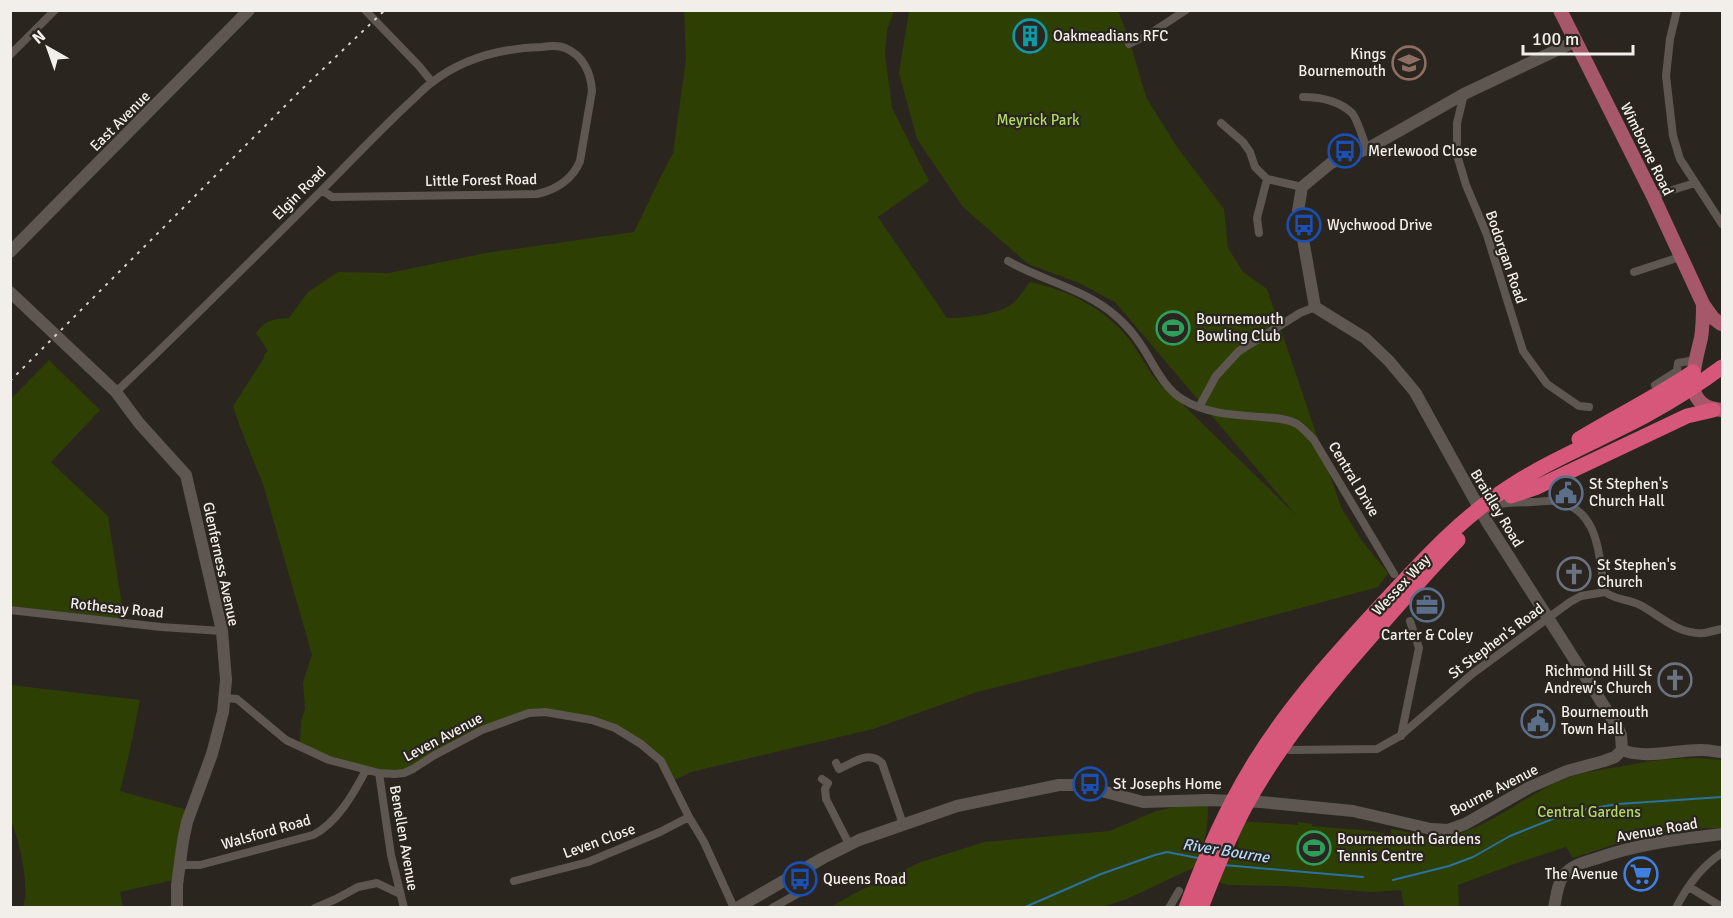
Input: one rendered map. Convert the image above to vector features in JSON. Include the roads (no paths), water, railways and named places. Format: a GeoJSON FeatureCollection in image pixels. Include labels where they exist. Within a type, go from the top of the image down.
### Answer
{"type":"FeatureCollection","features":[{"type":"Feature","properties":{"kind":"highway"},"geometry":{"type":"LineString","coordinates":[[1620,432],[1680,396],[1722,367]]}},
{"type":"Feature","properties":{"kind":"highway"},"geometry":{"type":"LineString","coordinates":[[1620,432],[1650,399],[1693,371]]}},
{"type":"Feature","properties":{"kind":"highway"},"geometry":{"type":"LineString","coordinates":[[1620,432],[1668,413],[1722,378]]}},
{"type":"Feature","properties":{"kind":"highway"},"geometry":{"type":"LineString","coordinates":[[1620,432],[1714,409]]}},
{"type":"Feature","properties":{"kind":"highway","name":"Wessex Way"},"geometry":{"type":"LineString","coordinates":[[1186,908],[1193,890],[1235,827],[1262,765],[1294,731],[1333,681],[1404,581],[1446,538],[1495,496],[1570,445],[1620,432]]}},
{"type":"Feature","properties":{"kind":"highway","name":"Wessex Way"},"geometry":{"type":"LineString","coordinates":[[1404,581],[1512,496],[1535,488],[1620,432]]}},
{"type":"Feature","properties":{"kind":"highway","name":"Wessex Way"},"geometry":{"type":"LineString","coordinates":[[1193,890],[1201,908]]}},
{"type":"Feature","properties":{"kind":"main road","name":"Wimborne Road"},"geometry":{"type":"LineString","coordinates":[[1560,10],[1653,196],[1703,304],[1713,318],[1722,324]]}},
{"type":"Feature","properties":{"kind":"main road","name":"Wimborne Road"},"geometry":{"type":"LineString","coordinates":[[1693,371],[1701,337],[1703,304]]}},
{"type":"Feature","properties":{"kind":"main road"},"geometry":{"type":"LineString","coordinates":[[1701,337],[1711,328],[1722,324]]}},
{"type":"Feature","properties":{"kind":"main road"},"geometry":{"type":"LineString","coordinates":[[1693,371],[1699,399],[1714,409]]}},
{"type":"Feature","properties":{"kind":"street"},"geometry":{"type":"LineString","coordinates":[[10,55],[55,10]]}},
{"type":"Feature","properties":{"kind":"street","name":"East Avenue"},"geometry":{"type":"LineString","coordinates":[[10,252],[249,10]]}},
{"type":"Feature","properties":{"kind":"street"},"geometry":{"type":"LineString","coordinates":[[365,10],[432,82]]}},
{"type":"Feature","properties":{"kind":"street"},"geometry":{"type":"LineString","coordinates":[[1677,10],[1670,39],[1666,76],[1673,136],[1680,159],[1722,224]]}},
{"type":"Feature","properties":{"kind":"street"},"geometry":{"type":"LineString","coordinates":[[1129,44],[1148,35],[1185,11]]}},
{"type":"Feature","properties":{"kind":"street"},"geometry":{"type":"LineString","coordinates":[[1199,407],[1216,376],[1239,351],[1300,313],[1315,307],[1298,211],[1302,187],[1331,163],[1367,148],[1464,94],[1576,41]]}},
{"type":"Feature","properties":{"kind":"street","name":"Little Forest Road"},"geometry":{"type":"LineString","coordinates":[[322,190],[332,197],[537,194],[560,185],[577,167],[580,161],[592,82],[588,70],[570,51],[559,46],[522,47],[481,56],[432,82]]}},
{"type":"Feature","properties":{"kind":"street","name":"Elgin Road"},"geometry":{"type":"LineString","coordinates":[[116,392],[382,128],[432,82]]}},
{"type":"Feature","properties":{"kind":"street","name":"Bodorgan Road"},"geometry":{"type":"LineString","coordinates":[[1464,94],[1457,123],[1457,155],[1466,185],[1487,234],[1523,351],[1547,384],[1578,409],[1589,407]]}},
{"type":"Feature","properties":{"kind":"street"},"geometry":{"type":"LineString","coordinates":[[1303,97],[1319,97],[1334,102],[1353,114],[1367,148]]}},
{"type":"Feature","properties":{"kind":"street"},"geometry":{"type":"LineString","coordinates":[[1221,123],[1243,142],[1250,152],[1255,167],[1267,179],[1302,187]]}},
{"type":"Feature","properties":{"kind":"street"},"geometry":{"type":"LineString","coordinates":[[1259,233],[1257,218],[1267,179]]}},
{"type":"Feature","properties":{"kind":"street"},"geometry":{"type":"LineString","coordinates":[[1653,196],[1695,183]]}},
{"type":"Feature","properties":{"kind":"street"},"geometry":{"type":"LineString","coordinates":[[1634,272],[1680,257]]}},
{"type":"Feature","properties":{"kind":"street","name":"Central Drive"},"geometry":{"type":"LineString","coordinates":[[1008,261],[1078,291],[1117,316],[1130,329],[1167,386],[1182,399],[1220,414],[1277,418],[1297,424],[1314,440],[1404,581]]}},
{"type":"Feature","properties":{"kind":"street","name":"Glenferness Avenue"},"geometry":{"type":"LineString","coordinates":[[10,292],[116,392],[139,423],[186,475],[222,632],[226,680],[223,712],[212,754],[187,822],[179,865],[177,908]]}},
{"type":"Feature","properties":{"kind":"street","name":"Braidley Road"},"geometry":{"type":"LineString","coordinates":[[1315,307],[1365,338],[1389,361],[1415,393],[1482,513],[1618,728],[1622,750]]}},
{"type":"Feature","properties":{"kind":"street"},"geometry":{"type":"LineString","coordinates":[[1655,385],[1677,371],[1678,363],[1693,371]]}},
{"type":"Feature","properties":{"kind":"street"},"geometry":{"type":"LineString","coordinates":[[1482,513],[1500,504],[1517,503],[1554,501],[1574,508],[1591,527],[1596,538],[1605,592],[1613,597],[1640,605],[1681,629],[1705,633],[1722,629]]}},
{"type":"Feature","properties":{"kind":"street","name":"St Stephen's Road"},"geometry":{"type":"LineString","coordinates":[[1290,750],[1377,749],[1400,736],[1472,674],[1562,607],[1581,596],[1605,592]]}},
{"type":"Feature","properties":{"kind":"street","name":"Rothesay Road"},"geometry":{"type":"LineString","coordinates":[[10,610],[222,632]]}},
{"type":"Feature","properties":{"kind":"street"},"geometry":{"type":"LineString","coordinates":[[1400,736],[1419,648],[1410,626]]}},
{"type":"Feature","properties":{"kind":"street","name":"Leven Avenue"},"geometry":{"type":"LineString","coordinates":[[225,698],[237,699],[286,740],[329,760],[379,773],[404,773],[482,730],[529,713],[553,713],[592,720],[615,729],[641,744],[661,761],[704,842],[735,908]]}},
{"type":"Feature","properties":{"kind":"street"},"geometry":{"type":"LineString","coordinates":[[1622,750],[1643,754],[1702,750],[1722,753]]}},
{"type":"Feature","properties":{"kind":"street","name":"Bourne Avenue"},"geometry":{"type":"LineString","coordinates":[[735,908],[849,844],[957,806],[1059,785],[1079,785],[1143,802],[1208,800],[1274,803],[1353,811],[1431,829],[1448,830],[1465,824],[1530,787],[1567,771],[1615,757],[1622,750]]}},
{"type":"Feature","properties":{"kind":"street"},"geometry":{"type":"LineString","coordinates":[[837,763],[839,769],[869,756],[877,758],[882,764],[903,824]]}},
{"type":"Feature","properties":{"kind":"street","name":"Walsford Road"},"geometry":{"type":"LineString","coordinates":[[179,865],[200,865],[319,831],[337,815],[366,770]]}},
{"type":"Feature","properties":{"kind":"street","name":"Benellen Avenue"},"geometry":{"type":"LineString","coordinates":[[379,773],[391,855],[404,908]]}},
{"type":"Feature","properties":{"kind":"street"},"geometry":{"type":"LineString","coordinates":[[828,780],[825,789],[826,799],[849,844]]}},
{"type":"Feature","properties":{"kind":"street","name":"Leven Close"},"geometry":{"type":"LineString","coordinates":[[514,882],[588,862],[660,832],[689,817]]}},
{"type":"Feature","properties":{"kind":"street","name":"Avenue Road"},"geometry":{"type":"LineString","coordinates":[[1554,908],[1558,888],[1564,876],[1582,863],[1624,849],[1657,842],[1722,834]]}},
{"type":"Feature","properties":{"kind":"street"},"geometry":{"type":"LineString","coordinates":[[1676,908],[1704,868],[1722,854]]}},
{"type":"Feature","properties":{"kind":"street"},"geometry":{"type":"LineString","coordinates":[[315,908],[336,900],[358,887],[377,883],[399,894]]}},
{"type":"Feature","properties":{"kind":"street"},"geometry":{"type":"LineString","coordinates":[[1678,884],[1722,907]]}},
{"type":"Feature","properties":{"kind":"street"},"geometry":{"type":"LineString","coordinates":[[772,908],[795,899],[806,888]]}},
{"type":"Feature","properties":{"kind":"street"},"geometry":{"type":"LineString","coordinates":[[1169,908],[1193,890]]}},
{"type":"Feature","properties":{"kind":"waterway","name":"River Bourne"},"geometry":{"type":"LineString","coordinates":[[1393,880],[1449,866],[1473,857],[1510,836],[1570,812],[1618,804],[1722,797]]}},
{"type":"Feature","properties":{"kind":"waterway","name":"River Bourne"},"geometry":{"type":"LineString","coordinates":[[1023,908],[1101,874],[1155,855],[1167,852],[1198,858]]}},
{"type":"Feature","properties":{"kind":"waterway","name":"River Bourne"},"geometry":{"type":"LineString","coordinates":[[1224,865],[1363,877]]}},
{"type":"Feature","properties":{"kind":"railway"},"geometry":{"type":"LineString","coordinates":[[10,381],[301,90],[385,10]]}},
{"type":"Feature","properties":{"kind":"place","name":"Oakmeadians RFC"},"geometry":{"type":"Point","coordinates":[1030,36]}},
{"type":"Feature","properties":{"kind":"place","name":"Kings Bournemouth"},"geometry":{"type":"Point","coordinates":[1409,63]}},
{"type":"Feature","properties":{"kind":"place","name":"Merlewood Close"},"geometry":{"type":"Point","coordinates":[1345,151]}},
{"type":"Feature","properties":{"kind":"place","name":"Wychwood Drive"},"geometry":{"type":"Point","coordinates":[1304,225]}},
{"type":"Feature","properties":{"kind":"place","name":"Bournemouth Bowling Club"},"geometry":{"type":"Point","coordinates":[1173,328]}},
{"type":"Feature","properties":{"kind":"place","name":"St Stephen's Church Hall"},"geometry":{"type":"Point","coordinates":[1566,493]}},
{"type":"Feature","properties":{"kind":"place","name":"St Stephen's Church"},"geometry":{"type":"Point","coordinates":[1574,574]}},
{"type":"Feature","properties":{"kind":"place","name":"Carter & Coley"},"geometry":{"type":"Point","coordinates":[1427,605]}},
{"type":"Feature","properties":{"kind":"place","name":"Richmond Hill St Andrew's Church"},"geometry":{"type":"Point","coordinates":[1675,680]}},
{"type":"Feature","properties":{"kind":"place","name":"Bournemouth Town Hall"},"geometry":{"type":"Point","coordinates":[1538,721]}},
{"type":"Feature","properties":{"kind":"place","name":"St Josephs Home"},"geometry":{"type":"Point","coordinates":[1090,784]}},
{"type":"Feature","properties":{"kind":"place","name":"Bournemouth Gardens Tennis Centre"},"geometry":{"type":"Point","coordinates":[1314,848]}},
{"type":"Feature","properties":{"kind":"place","name":"The Avenue"},"geometry":{"type":"Point","coordinates":[1641,874]}},
{"type":"Feature","properties":{"kind":"place","name":"Queens Road"},"geometry":{"type":"Point","coordinates":[800,879]}},
{"type":"Feature","properties":{"kind":"park label","name":"Meyrick Park"},"geometry":{"type":"Point","coordinates":[1038,120]}},
{"type":"Feature","properties":{"kind":"park label","name":"Central Gardens"},"geometry":{"type":"Point","coordinates":[1589,812]}}]}
